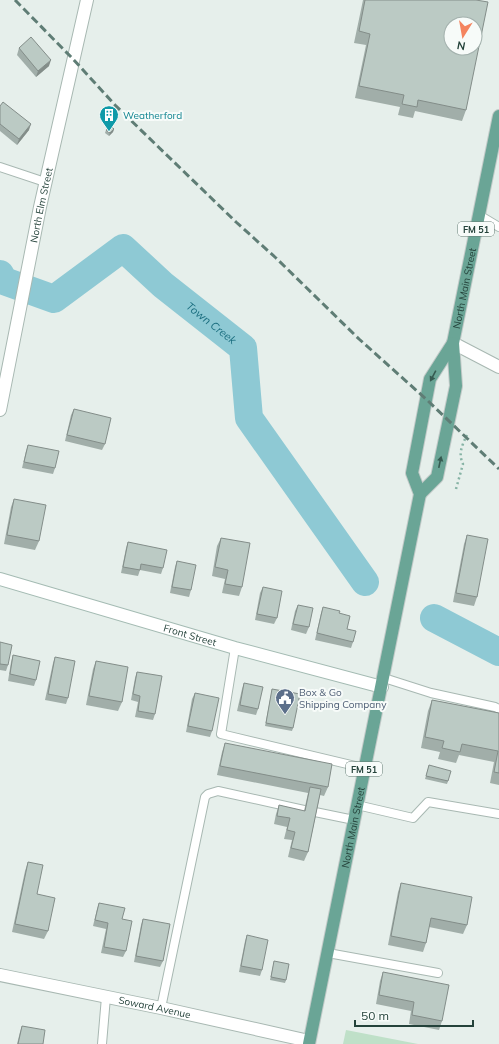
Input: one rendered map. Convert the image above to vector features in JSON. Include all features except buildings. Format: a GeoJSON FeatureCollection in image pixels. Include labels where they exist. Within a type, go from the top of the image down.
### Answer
{"type":"FeatureCollection","features":[{"type":"Feature","properties":{"kind":"main road","name":"North Main Street"},"geometry":{"type":"LineString","coordinates":[[420,494],[437,477],[456,386],[453,343],[499,116]]}},
{"type":"Feature","properties":{"kind":"main road","name":"North Main Street"},"geometry":{"type":"LineString","coordinates":[[309,1042],[364,768],[383,683],[420,494],[412,473],[430,379],[453,343]]}},
{"type":"Feature","properties":{"kind":"street","name":"North Elm Street"},"geometry":{"type":"LineString","coordinates":[[0,410],[45,182],[87,0]]}},
{"type":"Feature","properties":{"kind":"street"},"geometry":{"type":"LineString","coordinates":[[453,343],[499,367]]}},
{"type":"Feature","properties":{"kind":"street","name":"Front Street"},"geometry":{"type":"LineString","coordinates":[[0,579],[235,648],[383,683]]}},
{"type":"Feature","properties":{"kind":"street","name":"Soward Avenue"},"geometry":{"type":"LineString","coordinates":[[0,975],[161,1008],[309,1042]]}},
{"type":"Feature","properties":{"kind":"lane"},"geometry":{"type":"LineString","coordinates":[[0,167],[45,182]]}},
{"type":"Feature","properties":{"kind":"lane"},"geometry":{"type":"LineString","coordinates":[[479,215],[499,227]]}},
{"type":"Feature","properties":{"kind":"lane"},"geometry":{"type":"LineString","coordinates":[[235,648],[221,734],[364,768]]}},
{"type":"Feature","properties":{"kind":"lane"},"geometry":{"type":"LineString","coordinates":[[383,683],[495,706],[499,709]]}},
{"type":"Feature","properties":{"kind":"lane"},"geometry":{"type":"LineString","coordinates":[[161,1008],[205,797],[208,794],[218,791],[304,810]]}},
{"type":"Feature","properties":{"kind":"lane"},"geometry":{"type":"LineString","coordinates":[[357,805],[414,818],[428,802],[499,814]]}},
{"type":"Feature","properties":{"kind":"lane"},"geometry":{"type":"LineString","coordinates":[[315,812],[354,820]]}},
{"type":"Feature","properties":{"kind":"lane"},"geometry":{"type":"LineString","coordinates":[[328,953],[438,973]]}},
{"type":"Feature","properties":{"kind":"lane"},"geometry":{"type":"LineString","coordinates":[[102,1044],[106,997]]}},
{"type":"Feature","properties":{"kind":"path"},"geometry":{"type":"LineString","coordinates":[[456,489],[463,464],[460,459],[462,446],[467,435]]}},
{"type":"Feature","properties":{"kind":"green space"},"geometry":{"type":"Polygon","coordinates":[[[346,1030],[418,1044],[343,1044],[346,1030]]]}},
{"type":"Feature","properties":{"kind":"waterway","name":"Town Creek"},"geometry":{"type":"LineString","coordinates":[[0,274],[4,281],[54,299],[123,248],[163,285],[243,348],[249,418],[365,582]]}},
{"type":"Feature","properties":{"kind":"waterway","name":"Town Creek"},"geometry":{"type":"LineString","coordinates":[[434,618],[499,652]]}},
{"type":"Feature","properties":{"kind":"railway"},"geometry":{"type":"LineString","coordinates":[[15,0],[73,59],[115,105],[359,339],[426,399],[499,469]]}},
{"type":"Feature","properties":{"kind":"place","name":"Weatherford"},"geometry":{"type":"Point","coordinates":[109,132]}},
{"type":"Feature","properties":{"kind":"place","name":"Box & Go Shipping Company"},"geometry":{"type":"Point","coordinates":[285,715]}}]}
